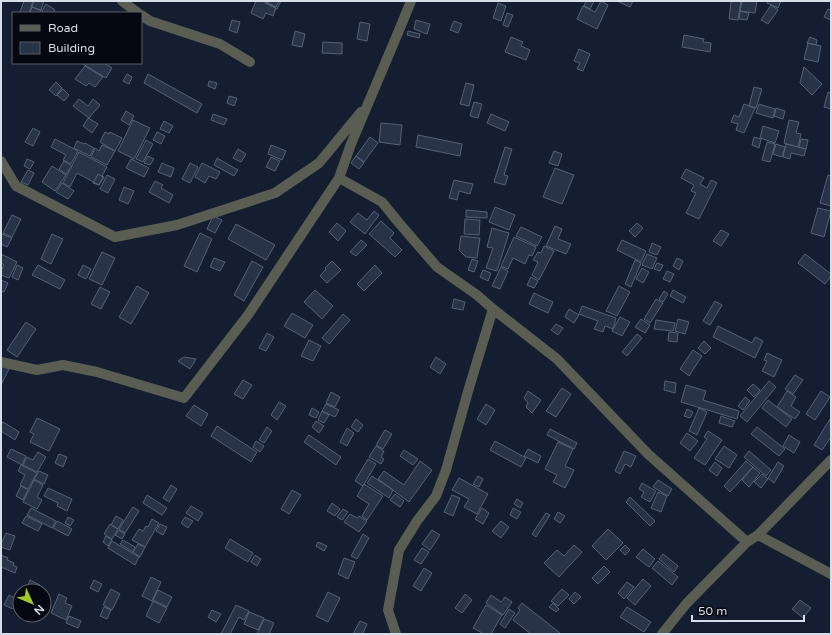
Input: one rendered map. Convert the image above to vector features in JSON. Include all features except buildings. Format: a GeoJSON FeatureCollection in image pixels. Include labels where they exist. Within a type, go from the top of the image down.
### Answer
{"type":"FeatureCollection","features":[{"type":"Feature","properties":{"kind":"street"},"geometry":{"type":"LineString","coordinates":[[122,1],[137,12]]}},
{"type":"Feature","properties":{"kind":"street"},"geometry":{"type":"LineString","coordinates":[[1,362],[37,370],[63,365],[97,372],[184,398],[248,315],[339,178],[351,144],[411,1]]}},
{"type":"Feature","properties":{"kind":"street"},"geometry":{"type":"LineString","coordinates":[[142,16],[150,21],[220,44],[250,62]]}},
{"type":"Feature","properties":{"kind":"street"},"geometry":{"type":"LineString","coordinates":[[1,161],[16,186],[116,237],[177,225],[275,193],[319,163],[368,103]]}},
{"type":"Feature","properties":{"kind":"street"},"geometry":{"type":"LineString","coordinates":[[339,178],[382,202],[436,268],[477,295],[557,359],[648,454],[747,542]]}},
{"type":"Feature","properties":{"kind":"street"},"geometry":{"type":"LineString","coordinates":[[396,634],[388,610],[398,550],[436,496],[446,470],[493,309]]}},
{"type":"Feature","properties":{"kind":"street"},"geometry":{"type":"LineString","coordinates":[[662,634],[686,604],[747,542],[758,535],[831,460]]}},
{"type":"Feature","properties":{"kind":"street"},"geometry":{"type":"LineString","coordinates":[[758,535],[831,574]]}}]}
